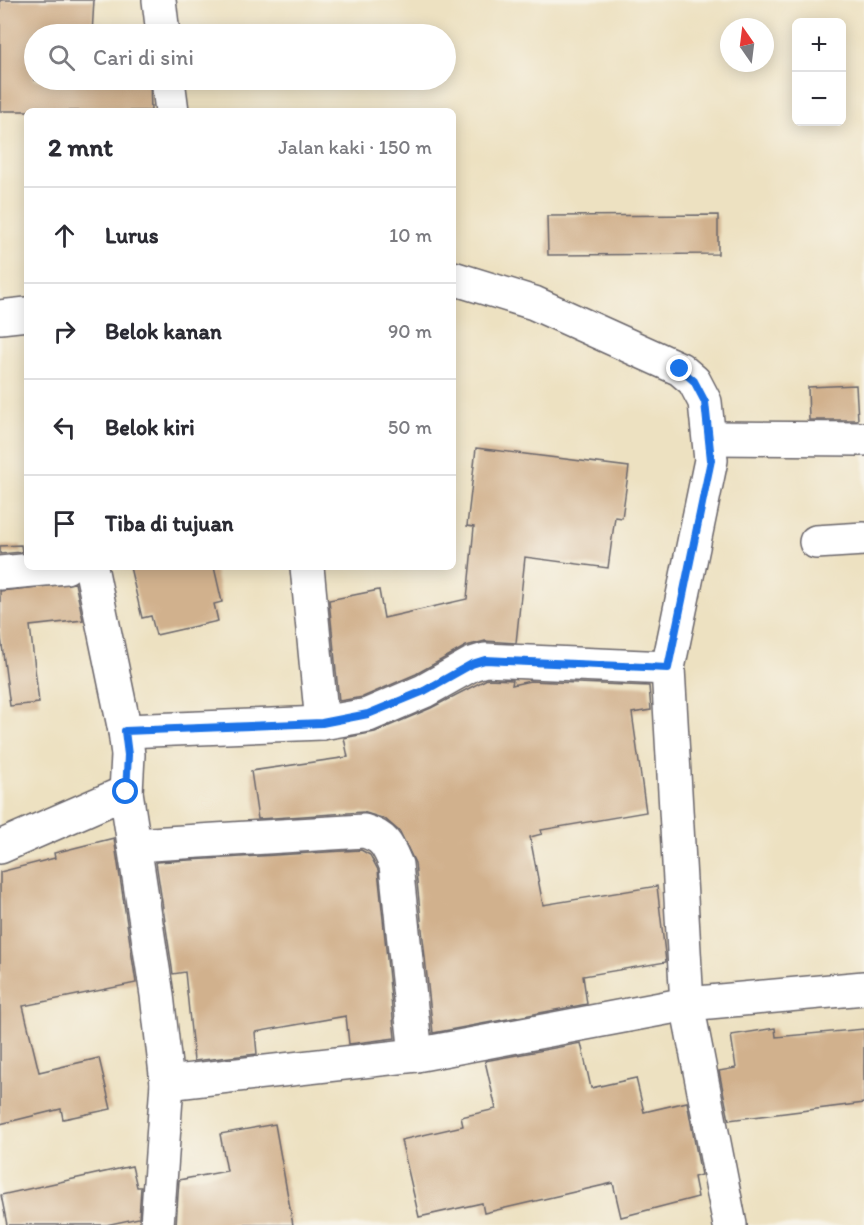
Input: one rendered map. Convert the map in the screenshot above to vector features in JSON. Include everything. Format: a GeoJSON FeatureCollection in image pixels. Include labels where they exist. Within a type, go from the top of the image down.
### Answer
{"type":"FeatureCollection","features":[{"type":"Feature","properties":{"kind":"street"},"geometry":{"type":"LineString","coordinates":[[159,0],[162,24]]}},
{"type":"Feature","properties":{"kind":"street"},"geometry":{"type":"LineString","coordinates":[[169,90],[171,108]]}},
{"type":"Feature","properties":{"kind":"street"},"geometry":{"type":"LineString","coordinates":[[456,279],[534,303],[680,369],[694,381],[705,402],[711,438],[711,460],[668,668],[687,1004],[730,1225]]}},
{"type":"Feature","properties":{"kind":"street"},"geometry":{"type":"LineString","coordinates":[[0,317],[24,315]]}},
{"type":"Feature","properties":{"kind":"street"},"geometry":{"type":"LineString","coordinates":[[711,438],[864,439]]}},
{"type":"Feature","properties":{"kind":"street"},"geometry":{"type":"LineString","coordinates":[[816,542],[864,539]]}},
{"type":"Feature","properties":{"kind":"street"},"geometry":{"type":"LineString","coordinates":[[0,573],[33,570]]}},
{"type":"Feature","properties":{"kind":"street"},"geometry":{"type":"LineString","coordinates":[[92,570],[125,731],[128,755],[126,792],[167,1083],[157,1225]]}},
{"type":"Feature","properties":{"kind":"street"},"geometry":{"type":"LineString","coordinates":[[307,570],[322,723]]}},
{"type":"Feature","properties":{"kind":"street"},"geometry":{"type":"LineString","coordinates":[[125,731],[322,723],[368,714],[424,691],[472,664],[485,660],[668,668]]}},
{"type":"Feature","properties":{"kind":"street"},"geometry":{"type":"LineString","coordinates":[[0,847],[126,792]]}},
{"type":"Feature","properties":{"kind":"street"},"geometry":{"type":"LineString","coordinates":[[134,845],[364,831],[379,836],[389,848],[396,865],[416,1055]]}},
{"type":"Feature","properties":{"kind":"street"},"geometry":{"type":"LineString","coordinates":[[167,1083],[416,1055],[687,1004],[864,988]]}},
{"type":"Feature","properties":{"kind":"building"},"geometry":{"type":"Polygon","coordinates":[[[0,0],[94,0],[93,24],[24,24],[24,90],[150,90],[151,108],[24,108],[24,111],[0,111],[0,0]]]}},
{"type":"Feature","properties":{"kind":"building"},"geometry":{"type":"Polygon","coordinates":[[[718,215],[718,254],[548,255],[547,216],[718,215]]]}},
{"type":"Feature","properties":{"kind":"building"},"geometry":{"type":"Polygon","coordinates":[[[856,385],[858,420],[809,420],[808,387],[856,385]]]}},
{"type":"Feature","properties":{"kind":"building"},"geometry":{"type":"Polygon","coordinates":[[[476,448],[629,467],[622,518],[615,517],[608,568],[525,557],[516,643],[485,641],[466,646],[416,674],[363,697],[339,701],[329,600],[379,590],[384,618],[467,599],[474,527],[467,526],[476,448]]]}},
{"type":"Feature","properties":{"kind":"building"},"geometry":{"type":"Polygon","coordinates":[[[21,545],[22,552],[0,554],[0,546],[21,545]]]}},
{"type":"Feature","properties":{"kind":"building"},"geometry":{"type":"Polygon","coordinates":[[[131,570],[215,570],[222,602],[214,604],[218,621],[156,635],[151,616],[142,618],[131,570]]]}},
{"type":"Feature","properties":{"kind":"building"},"geometry":{"type":"Polygon","coordinates":[[[75,583],[83,620],[30,626],[39,703],[10,706],[0,630],[0,591],[75,583]]]}},
{"type":"Feature","properties":{"kind":"building"},"geometry":{"type":"Polygon","coordinates":[[[487,679],[513,680],[512,685],[530,681],[649,686],[651,710],[632,713],[646,812],[541,830],[542,834],[530,837],[543,905],[657,886],[666,962],[583,976],[587,1004],[433,1033],[415,863],[400,832],[385,819],[363,812],[258,819],[251,771],[348,757],[344,738],[375,732],[431,708],[487,679]]]}},
{"type":"Feature","properties":{"kind":"building"},"geometry":{"type":"Polygon","coordinates":[[[114,838],[136,983],[23,1006],[39,1072],[99,1058],[111,1109],[63,1119],[61,1109],[0,1124],[0,872],[55,858],[54,853],[114,838]]]}},
{"type":"Feature","properties":{"kind":"building"},"geometry":{"type":"Polygon","coordinates":[[[361,850],[370,855],[378,870],[395,1038],[349,1044],[346,1016],[255,1032],[257,1054],[194,1061],[185,972],[173,974],[156,862],[361,850]]]}},
{"type":"Feature","properties":{"kind":"building"},"geometry":{"type":"Polygon","coordinates":[[[775,1028],[776,1037],[864,1029],[864,1103],[729,1120],[719,1071],[736,1068],[731,1035],[775,1028]]]}},
{"type":"Feature","properties":{"kind":"building"},"geometry":{"type":"Polygon","coordinates":[[[581,1043],[591,1088],[636,1078],[644,1112],[687,1102],[701,1175],[694,1177],[698,1197],[621,1217],[613,1183],[484,1213],[482,1203],[419,1217],[401,1140],[463,1126],[461,1117],[496,1109],[485,1061],[581,1043]]]}},
{"type":"Feature","properties":{"kind":"building"},"geometry":{"type":"Polygon","coordinates":[[[275,1124],[293,1225],[176,1225],[179,1180],[227,1171],[220,1134],[275,1124]]]}},
{"type":"Feature","properties":{"kind":"building"},"geometry":{"type":"Polygon","coordinates":[[[132,1166],[137,1187],[141,1187],[139,1218],[106,1225],[7,1225],[1,1195],[132,1166]]]}},
{"type":"Feature","properties":{"kind":"route"},"geometry":{"type":"LineString","coordinates":[[126,792],[128,755],[125,731],[322,723],[368,714],[424,691],[461,669],[485,660],[668,668],[711,460],[711,438],[705,402],[694,381],[680,369]]}}]}
